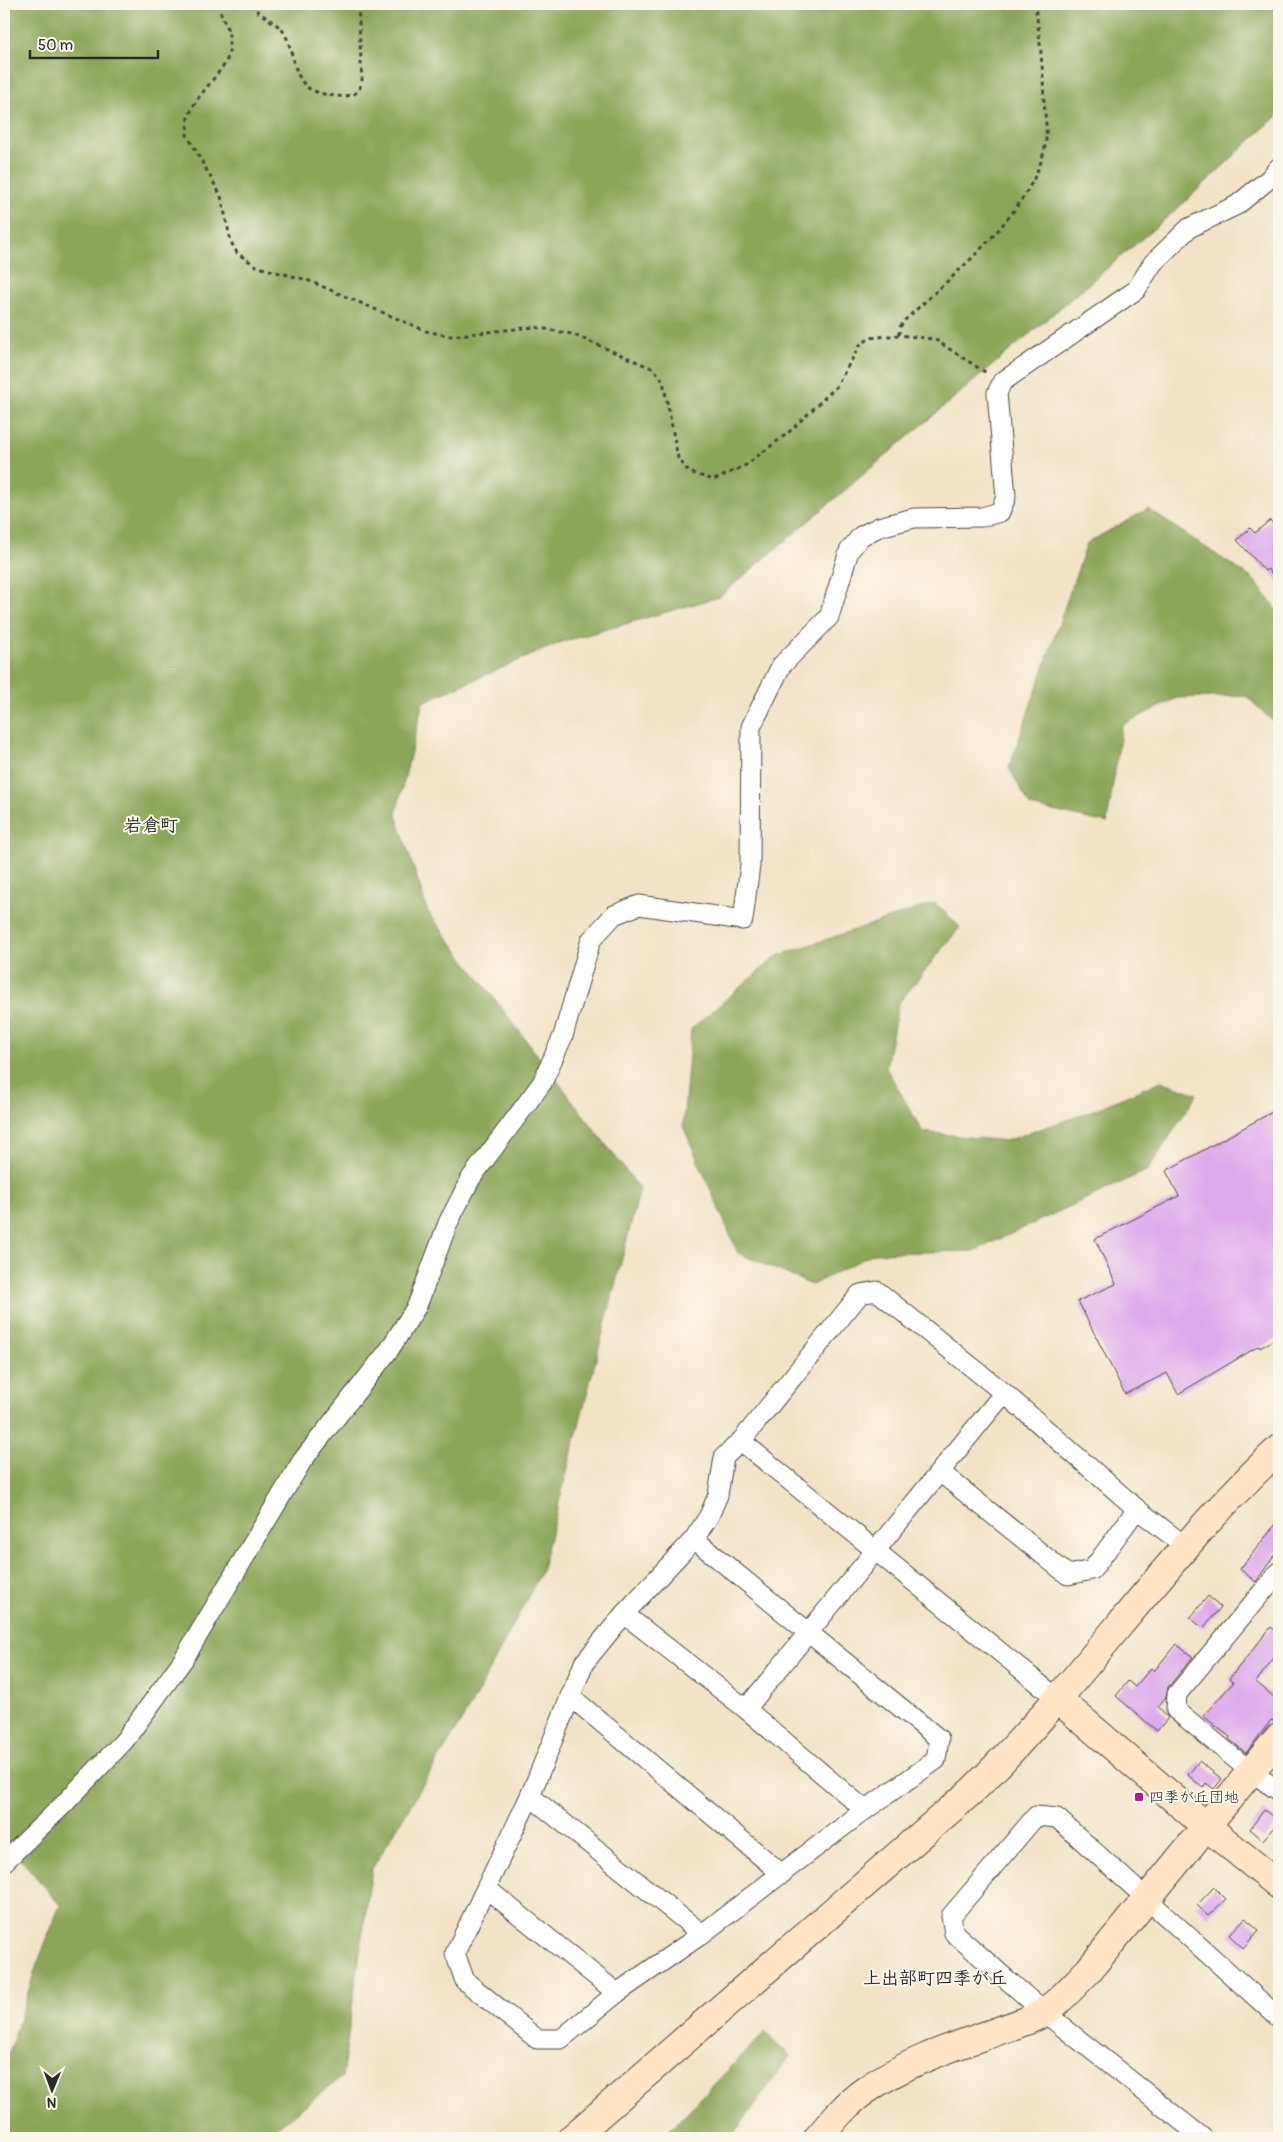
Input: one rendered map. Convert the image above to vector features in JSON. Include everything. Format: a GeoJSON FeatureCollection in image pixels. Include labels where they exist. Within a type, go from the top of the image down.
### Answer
{"type":"FeatureCollection","features":[{"type":"Feature","properties":{"kind":"street"},"geometry":{"type":"LineString","coordinates":[[4,1862],[64,1804],[124,1741],[183,1660],[302,1461],[394,1343],[417,1306],[448,1223],[471,1178],[542,1083],[563,1036],[591,940],[614,915],[638,905],[742,920],[750,865],[751,727],[781,666],[829,617],[849,551],[862,536],[879,527],[914,518],[982,517],[1000,512],[1006,497],[997,394],[1002,382],[1136,290],[1153,263],[1189,228],[1237,205],[1269,180],[1279,167]]}},
{"type":"Feature","properties":{"kind":"street"},"geometry":{"type":"LineString","coordinates":[[694,1539],[808,1634],[939,1739],[936,1760],[865,1810],[702,1934],[617,1993],[562,2039],[537,2039],[465,1981],[455,1954],[530,1796],[584,1663],[624,1614],[694,1539],[709,1516],[718,1495],[724,1457],[741,1441],[860,1294],[877,1291],[1004,1393],[1137,1509],[1185,1546]]}},
{"type":"Feature","properties":{"kind":"street"},"geometry":{"type":"LineString","coordinates":[[746,1709],[1004,1393]]}},
{"type":"Feature","properties":{"kind":"street"},"geometry":{"type":"LineString","coordinates":[[741,1441],[1059,1700],[1206,1826],[1279,1885]]}},
{"type":"Feature","properties":{"kind":"street"},"geometry":{"type":"LineString","coordinates":[[572,2138],[973,1790],[1013,1751],[1059,1700],[1185,1546],[1235,1491],[1279,1449]]}},
{"type":"Feature","properties":{"kind":"street"},"geometry":{"type":"LineString","coordinates":[[940,1472],[1068,1576],[1092,1570],[1137,1509]]}},
{"type":"Feature","properties":{"kind":"street"},"geometry":{"type":"LineString","coordinates":[[1279,1572],[1177,1694],[1176,1710],[1250,1772],[1279,1791]]}},
{"type":"Feature","properties":{"kind":"street"},"geometry":{"type":"LineString","coordinates":[[624,1614],[746,1709],[865,1810]]}},
{"type":"Feature","properties":{"kind":"street"},"geometry":{"type":"LineString","coordinates":[[570,1696],[782,1874]]}},
{"type":"Feature","properties":{"kind":"street"},"geometry":{"type":"LineString","coordinates":[[818,2138],[838,2114],[852,2102],[896,2072],[1045,2013],[1088,1971],[1279,1738]]}},
{"type":"Feature","properties":{"kind":"street"},"geometry":{"type":"LineString","coordinates":[[530,1796],[702,1934]]}},
{"type":"Feature","properties":{"kind":"street"},"geometry":{"type":"LineString","coordinates":[[1203,2138],[1045,2013],[954,1933],[951,1916],[1036,1816],[1057,1818],[1279,2018]]}},
{"type":"Feature","properties":{"kind":"street"},"geometry":{"type":"LineString","coordinates":[[487,1889],[617,1993]]}},
{"type":"Feature","properties":{"kind":"path"},"geometry":{"type":"LineString","coordinates":[[217,4],[229,33],[229,55],[225,64],[196,100],[188,117],[187,135],[221,196],[231,242],[237,253],[258,267],[307,280],[426,331],[450,336],[534,327],[572,334],[654,368],[663,381],[678,458],[689,472],[714,480],[746,465],[788,433],[836,387],[864,341],[870,338],[899,335],[934,339],[1002,382]]}},
{"type":"Feature","properties":{"kind":"path"},"geometry":{"type":"LineString","coordinates":[[251,4],[257,12],[283,32],[294,64],[307,87],[321,94],[333,96],[352,95],[359,91],[362,80],[358,4]]}},
{"type":"Feature","properties":{"kind":"path"},"geometry":{"type":"LineString","coordinates":[[899,335],[900,327],[906,320],[996,232],[1023,199],[1038,169],[1046,140],[1042,46],[1035,4]]}},
{"type":"Feature","properties":{"kind":"green space"},"geometry":{"type":"Polygon","coordinates":[[[4,4],[1279,4],[1279,114],[1177,209],[719,597],[562,642],[423,702],[396,814],[428,912],[640,1189],[541,1572],[473,1702],[372,1869],[342,2077],[263,2138],[4,2138],[4,2069],[35,1970],[60,1905],[4,1840],[4,4]]]}},
{"type":"Feature","properties":{"kind":"green space"},"geometry":{"type":"Polygon","coordinates":[[[1148,509],[1253,579],[1279,612],[1279,727],[1246,696],[1177,698],[1122,725],[1107,823],[1030,806],[1009,768],[1087,543],[1148,509]]]}},
{"type":"Feature","properties":{"kind":"green space"},"geometry":{"type":"Polygon","coordinates":[[[935,903],[960,927],[898,1004],[886,1068],[923,1132],[1005,1141],[1087,1113],[1161,1081],[1197,1094],[1148,1170],[974,1251],[874,1253],[812,1285],[738,1253],[683,1126],[691,1029],[777,956],[935,903]]]}},
{"type":"Feature","properties":{"kind":"green space"},"geometry":{"type":"Polygon","coordinates":[[[765,2032],[790,2056],[731,2138],[662,2138],[765,2032]]]}},
{"type":"Feature","properties":{"kind":"building"},"geometry":{"type":"Polygon","coordinates":[[[1270,520],[1279,531],[1279,583],[1268,569],[1265,571],[1237,540],[1250,528],[1255,533],[1270,520]]]}},
{"type":"Feature","properties":{"kind":"building"},"geometry":{"type":"Polygon","coordinates":[[[1272,1112],[1279,1126],[1279,1337],[1260,1348],[1259,1346],[1178,1394],[1167,1373],[1125,1394],[1078,1301],[1116,1284],[1095,1239],[1179,1196],[1166,1171],[1272,1112]]]}},
{"type":"Feature","properties":{"kind":"building"},"geometry":{"type":"Polygon","coordinates":[[[1279,1520],[1279,1548],[1256,1582],[1240,1569],[1279,1520]]]}},
{"type":"Feature","properties":{"kind":"building"},"geometry":{"type":"Polygon","coordinates":[[[1208,1596],[1221,1607],[1203,1628],[1190,1618],[1208,1596]]]}},
{"type":"Feature","properties":{"kind":"building"},"geometry":{"type":"Polygon","coordinates":[[[1271,1627],[1279,1633],[1279,1651],[1256,1682],[1279,1701],[1279,1722],[1271,1720],[1246,1753],[1229,1739],[1230,1737],[1203,1716],[1233,1683],[1229,1679],[1271,1627]]]}},
{"type":"Feature","properties":{"kind":"building"},"geometry":{"type":"Polygon","coordinates":[[[1176,1644],[1193,1657],[1168,1687],[1166,1697],[1158,1706],[1168,1718],[1157,1731],[1116,1696],[1128,1681],[1135,1687],[1151,1668],[1154,1671],[1176,1644]]]}},
{"type":"Feature","properties":{"kind":"building"},"geometry":{"type":"Polygon","coordinates":[[[1199,1761],[1222,1779],[1214,1789],[1206,1783],[1203,1788],[1188,1775],[1199,1761]]]}},
{"type":"Feature","properties":{"kind":"building"},"geometry":{"type":"Polygon","coordinates":[[[1264,1810],[1279,1821],[1263,1840],[1250,1829],[1264,1810]]]}},
{"type":"Feature","properties":{"kind":"building"},"geometry":{"type":"Polygon","coordinates":[[[1214,1887],[1226,1899],[1208,1916],[1197,1905],[1214,1887]]]}},
{"type":"Feature","properties":{"kind":"building"},"geometry":{"type":"Polygon","coordinates":[[[1245,1918],[1259,1930],[1243,1948],[1229,1935],[1245,1918]]]}},
{"type":"Feature","properties":{"kind":"place","name":"四季が丘団地"},"geometry":{"type":"Point","coordinates":[1139,1797]}},
{"type":"Feature","properties":{"kind":"district","name":"岩倉町"},"geometry":{"type":"Point","coordinates":[151,825]}},
{"type":"Feature","properties":{"kind":"district","name":"上出部町四季が丘"},"geometry":{"type":"Point","coordinates":[935,1978]}}]}
